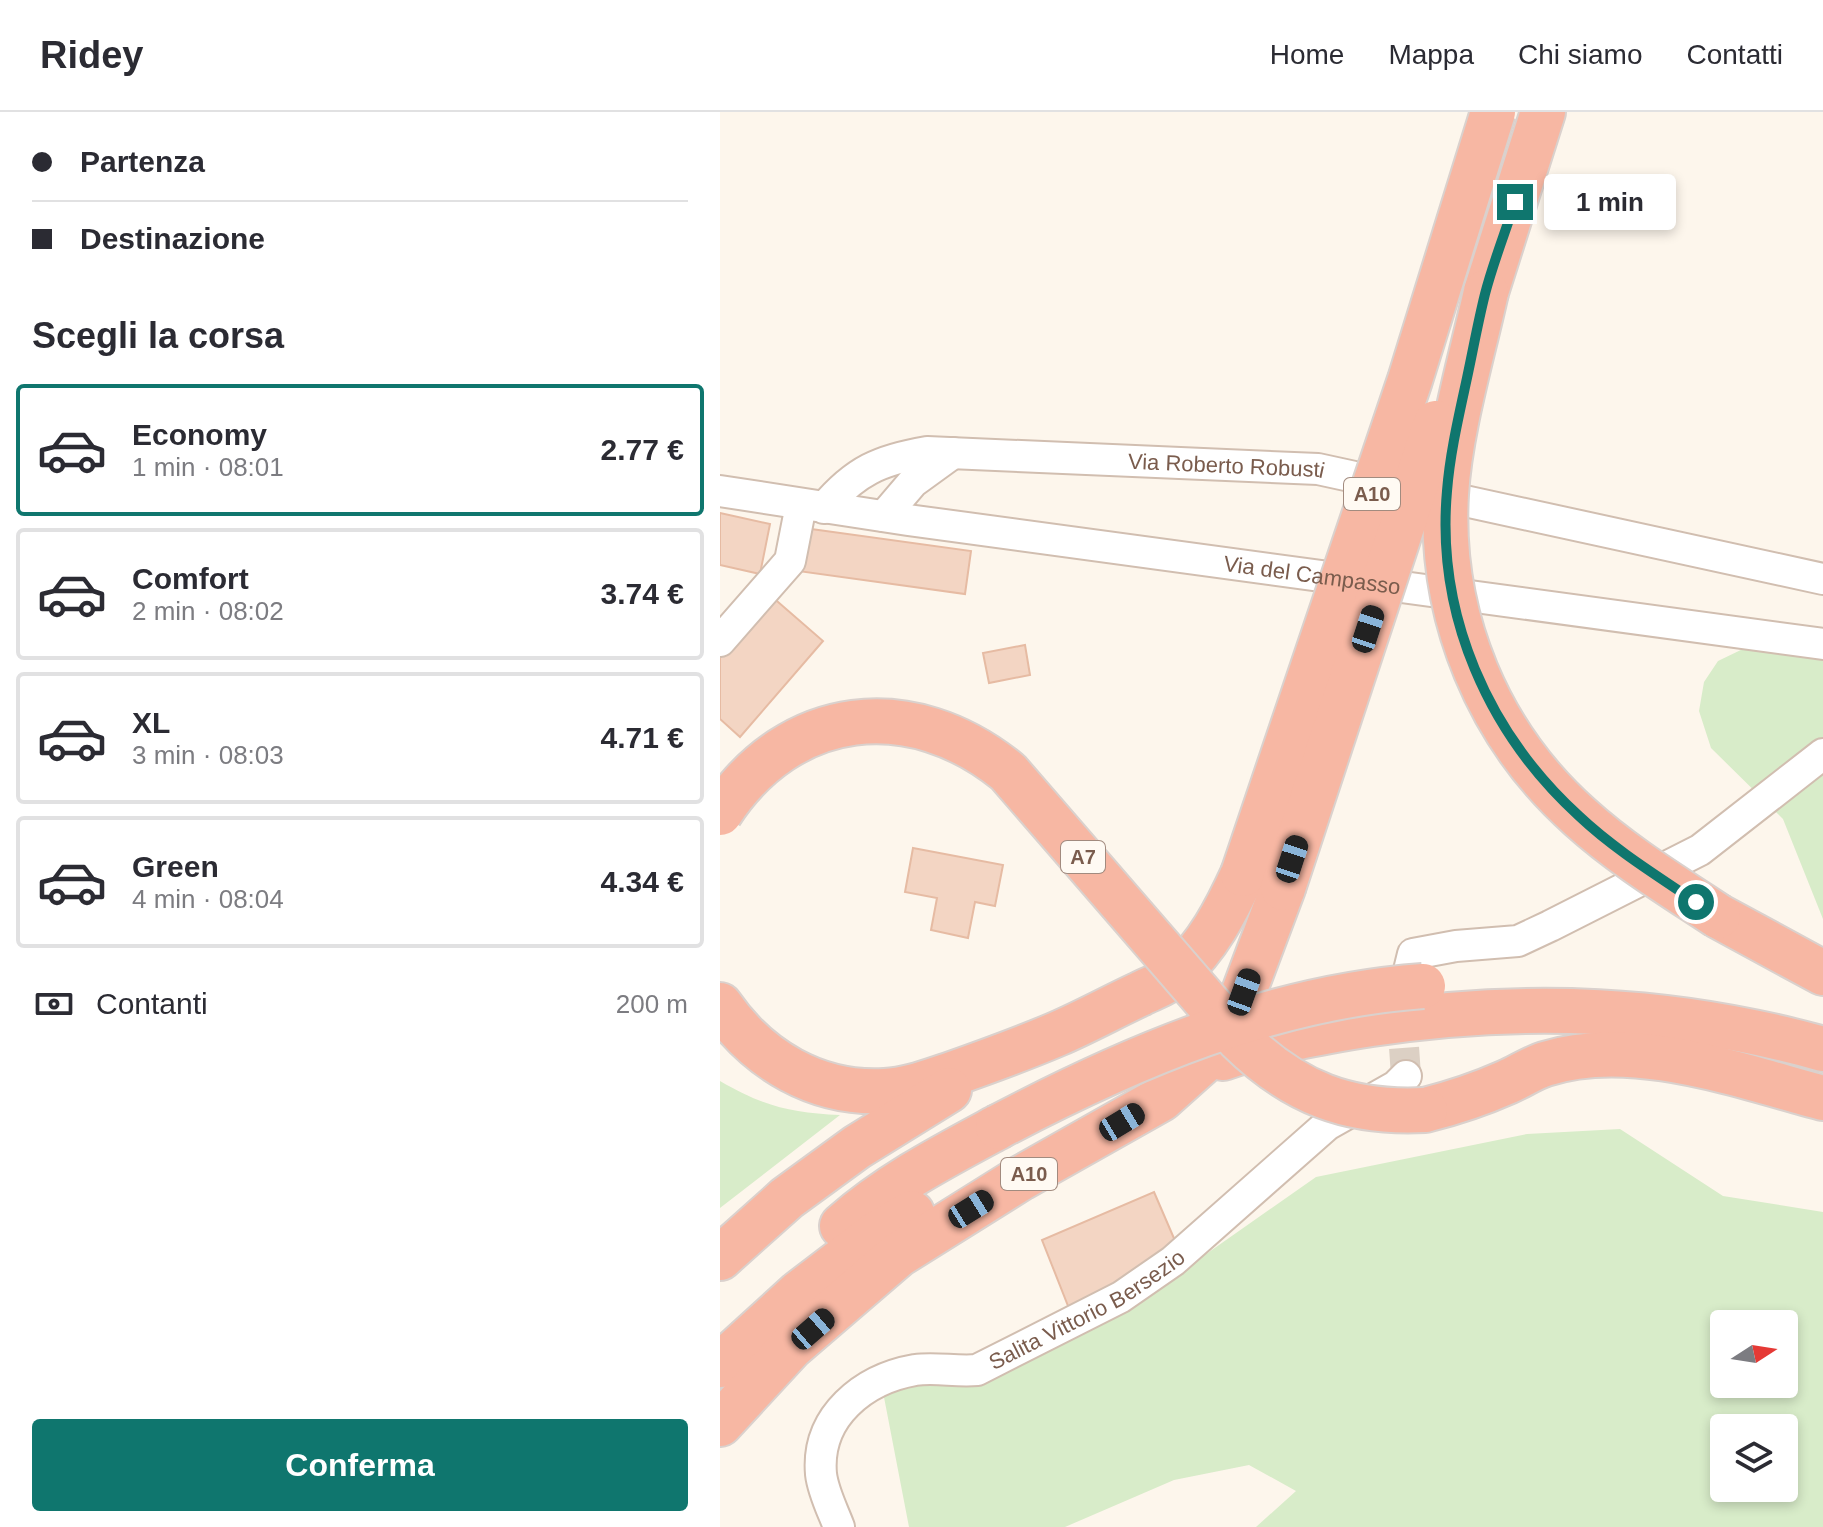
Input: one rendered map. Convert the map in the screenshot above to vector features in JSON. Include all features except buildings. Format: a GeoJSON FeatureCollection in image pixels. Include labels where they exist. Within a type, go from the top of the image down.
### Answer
{"type":"FeatureCollection","features":[{"type":"Feature","properties":{"kind":"highway","name":"A10"},"geometry":{"type":"LineString","coordinates":[[720,1424],[791,1347],[898,1255],[1021,1178],[1161,1099],[1208,1057],[1244,992],[1263,881],[1410,380],[1493,112]]}},
{"type":"Feature","properties":{"kind":"highway","name":"A10"},"geometry":{"type":"LineString","coordinates":[[1006,1055],[1174,977],[1196,955],[1222,920],[1263,881],[1486,292],[1543,112]]}},
{"type":"Feature","properties":{"kind":"highway","name":"A10"},"geometry":{"type":"LineString","coordinates":[[1486,292],[1451,452],[1446,492],[1448,571],[1464,642],[1490,704],[1510,736],[1555,792],[1605,838],[1718,916],[1823,973]]}},
{"type":"Feature","properties":{"kind":"highway","name":"A7"},"geometry":{"type":"LineString","coordinates":[[720,813],[732,794],[768,759],[789,745],[823,730],[857,722],[880,721],[926,726],[969,744],[1008,772],[1239,1039],[1267,1065],[1299,1086],[1348,1105],[1386,1111],[1416,1093],[1461,1101],[1545,1064],[1584,1056],[1622,1055],[1668,1060],[1823,1098]]}},
{"type":"Feature","properties":{"kind":"highway"},"geometry":{"type":"LineString","coordinates":[[720,1332],[861,1210],[930,1164],[1078,1085],[1154,1052],[1246,1019],[1323,1000],[1412,994],[1515,981],[1707,994],[1823,1022]]}},
{"type":"Feature","properties":{"kind":"highway"},"geometry":{"type":"LineString","coordinates":[[720,1005],[750,1042],[780,1065],[814,1081],[863,1091],[916,1086],[1006,1055]]}},
{"type":"Feature","properties":{"kind":"highway"},"geometry":{"type":"LineString","coordinates":[[720,1365],[799,1293],[875,1235],[985,1168],[1092,1112],[1166,1079],[1252,1048],[1330,1030],[1505,1010],[1641,1014],[1697,1020],[1765,1033],[1823,1049]]}},
{"type":"Feature","properties":{"kind":"highway"},"geometry":{"type":"LineString","coordinates":[[720,1258],[787,1198],[857,1147],[1006,1055]]}},
{"type":"Feature","properties":{"kind":"street","name":"Via Roberto Robusti"},"geometry":{"type":"LineString","coordinates":[[812,507],[873,466],[927,452],[1318,469],[1823,579]]}},
{"type":"Feature","properties":{"kind":"street"},"geometry":{"type":"LineString","coordinates":[[884,516],[913,482],[953,453]]}},
{"type":"Feature","properties":{"kind":"street","name":"Via del Campasso"},"geometry":{"type":"LineString","coordinates":[[720,491],[812,507],[1823,644]]}},
{"type":"Feature","properties":{"kind":"street"},"geometry":{"type":"LineString","coordinates":[[720,641],[790,561],[812,507]]}},
{"type":"Feature","properties":{"kind":"street"},"geometry":{"type":"LineString","coordinates":[[1412,994],[1413,954],[1456,946],[1518,941],[1550,926],[1700,850],[1823,754]]}},
{"type":"Feature","properties":{"kind":"street","name":"Salita Vittorio Bersezio"},"geometry":{"type":"LineString","coordinates":[[839,1527],[821,1475],[827,1436],[836,1415],[847,1401],[870,1384],[892,1375],[937,1368],[977,1370],[1121,1297],[1173,1261],[1327,1125],[1396,1086],[1416,1093]]}},
{"type":"Feature","properties":{"kind":"green space"},"geometry":{"type":"Polygon","coordinates":[[[1747,647],[1823,655],[1823,919],[1783,819],[1711,748],[1699,711],[1704,682],[1718,661],[1747,647]]]}},
{"type":"Feature","properties":{"kind":"green space"},"geometry":{"type":"Polygon","coordinates":[[[720,1081],[778,1107],[840,1115],[720,1208],[720,1081]]]}},
{"type":"Feature","properties":{"kind":"green space"},"geometry":{"type":"Polygon","coordinates":[[[1620,1129],[1723,1196],[1823,1212],[1823,1527],[1256,1527],[1296,1491],[1249,1465],[1174,1480],[1065,1527],[909,1527],[883,1392],[1115,1318],[1316,1177],[1527,1134],[1620,1129]]]}},
{"type":"Feature","properties":{"kind":"tunnel"},"geometry":{"type":"LineString","coordinates":[[1401,1003],[1406,1076]]}},
{"type":"Feature","properties":{"kind":"route"},"geometry":{"type":"LineString","coordinates":[[1515,202],[1486,292],[1451,452],[1445,531],[1455,610],[1464,642],[1490,704],[1533,767],[1579,817],[1696,902]]}}]}
